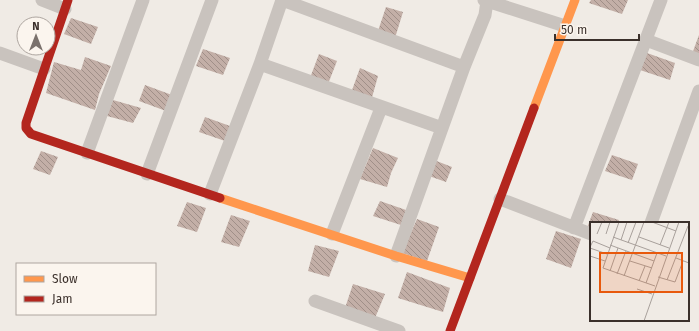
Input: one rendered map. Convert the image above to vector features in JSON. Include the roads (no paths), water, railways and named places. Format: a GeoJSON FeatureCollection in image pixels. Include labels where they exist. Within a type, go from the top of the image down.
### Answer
{"type":"FeatureCollection","features":[{"type":"Feature","properties":{"kind":"street"},"geometry":{"type":"LineString","coordinates":[[42,0],[67,4],[26,123],[26,128],[31,134],[396,256],[470,278]]}},
{"type":"Feature","properties":{"kind":"street"},"geometry":{"type":"LineString","coordinates":[[87,153],[143,0]]}},
{"type":"Feature","properties":{"kind":"street"},"geometry":{"type":"LineString","coordinates":[[148,174],[212,0]]}},
{"type":"Feature","properties":{"kind":"street"},"geometry":{"type":"LineString","coordinates":[[210,194],[260,64],[282,0],[464,67]]}},
{"type":"Feature","properties":{"kind":"street"},"geometry":{"type":"LineString","coordinates":[[450,331],[575,0]]}},
{"type":"Feature","properties":{"kind":"street"},"geometry":{"type":"LineString","coordinates":[[574,228],[661,0]]}},
{"type":"Feature","properties":{"kind":"street"},"geometry":{"type":"LineString","coordinates":[[396,256],[464,67],[485,15],[485,1],[565,26]]}},
{"type":"Feature","properties":{"kind":"street"},"geometry":{"type":"LineString","coordinates":[[646,40],[699,60]]}},
{"type":"Feature","properties":{"kind":"street"},"geometry":{"type":"LineString","coordinates":[[0,53],[44,69]]}},
{"type":"Feature","properties":{"kind":"street"},"geometry":{"type":"LineString","coordinates":[[260,64],[381,108],[442,128]]}},
{"type":"Feature","properties":{"kind":"street"},"geometry":{"type":"LineString","coordinates":[[651,222],[699,90]]}},
{"type":"Feature","properties":{"kind":"street"},"geometry":{"type":"LineString","coordinates":[[332,234],[381,108]]}},
{"type":"Feature","properties":{"kind":"street"},"geometry":{"type":"LineString","coordinates":[[500,199],[590,234]]}},
{"type":"Feature","properties":{"kind":"street"},"geometry":{"type":"LineString","coordinates":[[315,301],[399,331]]}}]}
